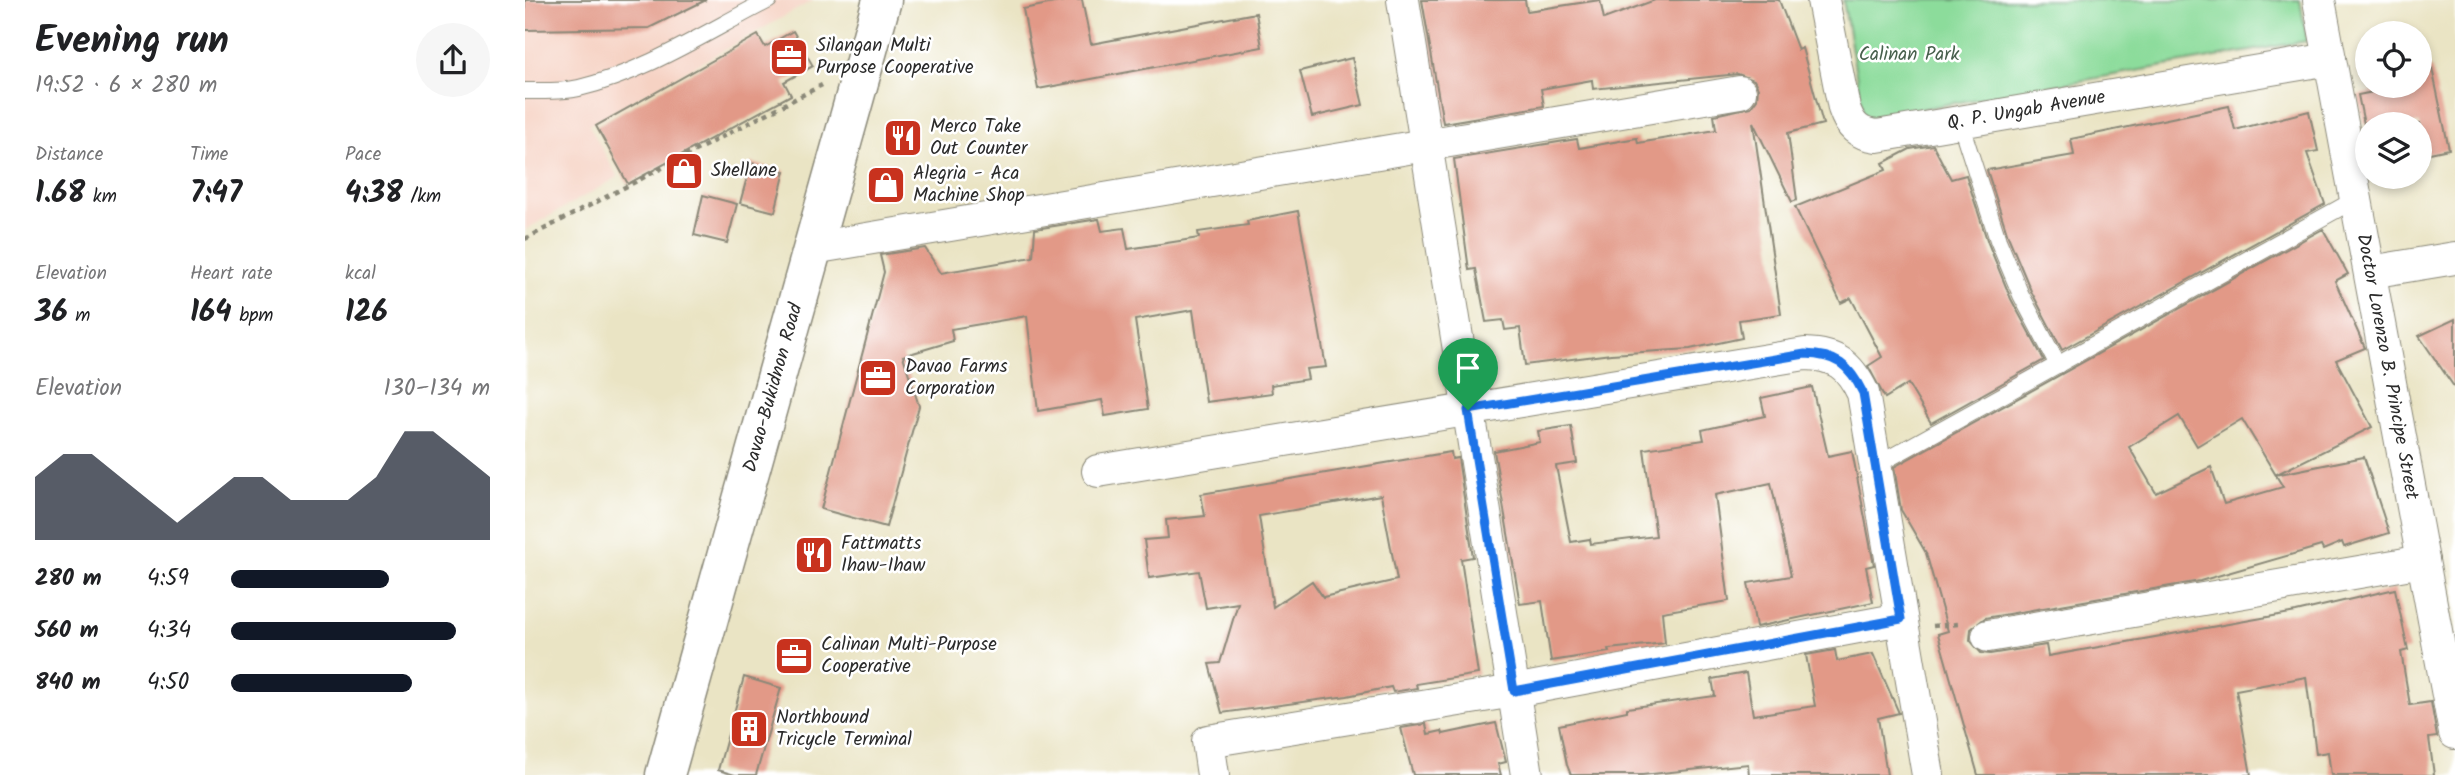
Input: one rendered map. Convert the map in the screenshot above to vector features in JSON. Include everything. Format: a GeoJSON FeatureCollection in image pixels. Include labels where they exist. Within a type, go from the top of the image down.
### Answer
{"type":"FeatureCollection","features":[{"type":"Feature","properties":{"kind":"highway","name":"Davao-Bukidnon Road"},"geometry":{"type":"LineString","coordinates":[[665,775],[882,0]]}},
{"type":"Feature","properties":{"kind":"street"},"geometry":{"type":"LineString","coordinates":[[1403,0],[1527,775]]}},
{"type":"Feature","properties":{"kind":"street","name":"Q. P. Ungab Avenue"},"geometry":{"type":"LineString","coordinates":[[1823,0],[1844,108],[1856,130],[1877,136],[2330,59]]}},
{"type":"Feature","properties":{"kind":"street","name":"Doctor Lorenzo B. Principe Street"},"geometry":{"type":"LineString","coordinates":[[2319,0],[2455,733]]}},
{"type":"Feature","properties":{"kind":"street"},"geometry":{"type":"LineString","coordinates":[[813,248],[1741,92]]}},
{"type":"Feature","properties":{"kind":"street"},"geometry":{"type":"LineString","coordinates":[[2370,272],[2455,258]]}},
{"type":"Feature","properties":{"kind":"street"},"geometry":{"type":"LineString","coordinates":[[1098,471],[1805,354],[1826,354],[1841,360],[1855,376],[1863,393],[1928,775]]}},
{"type":"Feature","properties":{"kind":"street"},"geometry":{"type":"LineString","coordinates":[[1988,636],[2423,561]]}},
{"type":"Feature","properties":{"kind":"street"},"geometry":{"type":"LineString","coordinates":[[1213,775],[1207,741],[1514,691],[1901,619]]}},
{"type":"Feature","properties":{"kind":"lane"},"geometry":{"type":"LineString","coordinates":[[525,91],[575,88],[604,80],[637,67],[769,0]]}},
{"type":"Feature","properties":{"kind":"lane"},"geometry":{"type":"LineString","coordinates":[[1960,121],[1998,240],[2021,295],[2058,365]]}},
{"type":"Feature","properties":{"kind":"lane"},"geometry":{"type":"LineString","coordinates":[[1875,466],[2356,199]]}},
{"type":"Feature","properties":{"kind":"path"},"geometry":{"type":"LineString","coordinates":[[525,239],[579,209],[670,167],[819,86],[836,84],[858,87]]}},
{"type":"Feature","properties":{"kind":"path"},"geometry":{"type":"LineString","coordinates":[[1901,619],[1926,626],[1966,624],[1988,636]]}},
{"type":"Feature","properties":{"kind":"shaded area"},"geometry":{"type":"Polygon","coordinates":[[[525,0],[814,0],[589,125],[618,177],[525,230],[525,0]]]}},
{"type":"Feature","properties":{"kind":"green space","name":"Calinan Park"},"geometry":{"type":"Polygon","coordinates":[[[1843,0],[2300,0],[2307,41],[1864,119],[1843,0]]]}},
{"type":"Feature","properties":{"kind":"building"},"geometry":{"type":"Polygon","coordinates":[[[525,0],[706,0],[649,28],[525,30],[525,0]]]}},
{"type":"Feature","properties":{"kind":"building"},"geometry":{"type":"Polygon","coordinates":[[[1082,0],[1091,44],[1256,13],[1262,47],[1038,89],[1023,9],[1082,0]]]}},
{"type":"Feature","properties":{"kind":"building"},"geometry":{"type":"Polygon","coordinates":[[[1422,0],[1525,0],[1527,11],[1600,0],[1604,19],[1655,0],[1779,0],[1798,50],[1802,48],[1823,124],[1788,133],[1797,200],[1792,202],[1753,122],[1781,314],[1739,320],[1742,338],[1690,349],[1611,354],[1525,365],[1520,328],[1505,330],[1503,320],[1486,322],[1476,269],[1469,270],[1454,159],[1577,139],[1579,148],[1637,138],[1638,143],[1716,130],[1714,115],[1751,107],[1757,99],[1758,88],[1754,80],[1738,74],[1593,89],[1592,80],[1541,89],[1544,106],[1443,123],[1422,0]]]}},
{"type":"Feature","properties":{"kind":"building"},"geometry":{"type":"Polygon","coordinates":[[[793,31],[813,66],[784,82],[791,95],[628,184],[596,126],[758,35],[765,47],[793,31]]]}},
{"type":"Feature","properties":{"kind":"building"},"geometry":{"type":"Polygon","coordinates":[[[1352,58],[1363,105],[1312,117],[1300,71],[1352,58]]]}},
{"type":"Feature","properties":{"kind":"building"},"geometry":{"type":"Polygon","coordinates":[[[2432,68],[2449,149],[2432,153],[2432,112],[2362,112],[2359,98],[2432,98],[2432,68]]]}},
{"type":"Feature","properties":{"kind":"building"},"geometry":{"type":"Polygon","coordinates":[[[2229,106],[2235,130],[2309,111],[2318,151],[2307,153],[2325,204],[2062,350],[2031,291],[2008,236],[1987,170],[2074,155],[2071,139],[2229,106]]]}},
{"type":"Feature","properties":{"kind":"building"},"geometry":{"type":"Polygon","coordinates":[[[1933,145],[1951,179],[1966,175],[1988,243],[2011,299],[2044,360],[1931,423],[1908,384],[1885,398],[1868,366],[1882,357],[1851,298],[1841,303],[1795,207],[1886,170],[1883,163],[1910,149],[1933,145]]]}},
{"type":"Feature","properties":{"kind":"building"},"geometry":{"type":"Polygon","coordinates":[[[751,163],[785,171],[775,212],[740,203],[751,163]]]}},
{"type":"Feature","properties":{"kind":"building"},"geometry":{"type":"Polygon","coordinates":[[[703,195],[737,204],[727,243],[694,235],[703,195]]]}},
{"type":"Feature","properties":{"kind":"building"},"geometry":{"type":"Polygon","coordinates":[[[1298,211],[1326,367],[1306,369],[1308,379],[1271,385],[1272,393],[1206,402],[1193,310],[1135,320],[1148,409],[1105,416],[1102,400],[1038,411],[1027,316],[951,329],[953,341],[903,356],[919,406],[886,527],[821,509],[884,272],[880,255],[925,248],[941,273],[1033,257],[1035,229],[1099,219],[1102,231],[1124,228],[1128,249],[1199,238],[1198,232],[1248,225],[1247,221],[1298,211]]]}},
{"type":"Feature","properties":{"kind":"building"},"geometry":{"type":"Polygon","coordinates":[[[2323,229],[2348,274],[2335,281],[2365,348],[2336,360],[2372,427],[2276,475],[2364,457],[2389,533],[2344,547],[2342,542],[2323,550],[2321,546],[2200,581],[1985,618],[1971,629],[1970,640],[1981,653],[2046,645],[2048,656],[2296,612],[2395,589],[2408,650],[2401,652],[2410,705],[2431,702],[2437,737],[2429,738],[2434,775],[2331,775],[2328,752],[2316,754],[2306,677],[2236,690],[2251,775],[1978,775],[1938,634],[1948,631],[1926,553],[1901,510],[1894,467],[2323,229]],[[2179,416],[2129,447],[2156,493],[2211,467],[2224,504],[2283,487],[2242,419],[2197,446],[2179,416]]]}},
{"type":"Feature","properties":{"kind":"building"},"geometry":{"type":"Polygon","coordinates":[[[2455,319],[2455,388],[2419,336],[2455,319]]]}},
{"type":"Feature","properties":{"kind":"building"},"geometry":{"type":"Polygon","coordinates":[[[1812,387],[1828,456],[1852,451],[1874,565],[1866,567],[1873,602],[1756,627],[1748,583],[1791,576],[1771,483],[1715,495],[1729,601],[1662,612],[1665,643],[1608,649],[1609,652],[1551,661],[1542,601],[1520,604],[1494,451],[1540,442],[1538,431],[1571,426],[1577,463],[1556,466],[1571,542],[1590,539],[1591,544],[1656,536],[1644,449],[1704,440],[1702,430],[1765,416],[1761,398],[1812,387]]]}},
{"type":"Feature","properties":{"kind":"building"},"geometry":{"type":"Polygon","coordinates":[[[1451,452],[1452,459],[1458,458],[1473,557],[1461,559],[1478,674],[1416,684],[1417,688],[1393,692],[1391,687],[1347,696],[1222,713],[1209,664],[1220,663],[1238,603],[1206,608],[1199,571],[1149,578],[1144,540],[1168,538],[1166,520],[1205,516],[1201,494],[1451,452]],[[1381,495],[1259,516],[1273,607],[1312,581],[1323,597],[1397,580],[1381,495]]]}},
{"type":"Feature","properties":{"kind":"building"},"geometry":{"type":"Polygon","coordinates":[[[1835,650],[1837,661],[1873,654],[1899,713],[1878,718],[1887,775],[1749,775],[1748,764],[1642,775],[1571,775],[1559,725],[1627,711],[1627,708],[1715,696],[1712,679],[1746,673],[1753,715],[1815,706],[1806,655],[1835,650]]]}},
{"type":"Feature","properties":{"kind":"building","name":"Northbound Tricycle Terminal"},"geometry":{"type":"Polygon","coordinates":[[[744,677],[781,688],[756,775],[735,775],[718,770],[744,677]]]}},
{"type":"Feature","properties":{"kind":"building"},"geometry":{"type":"Polygon","coordinates":[[[1496,723],[1506,762],[1498,764],[1501,775],[1413,775],[1401,728],[1426,724],[1428,734],[1442,731],[1443,734],[1496,723]]]}},
{"type":"Feature","properties":{"kind":"place","name":"Silangan Multi Purpose Cooperative"},"geometry":{"type":"Point","coordinates":[789,57]}},
{"type":"Feature","properties":{"kind":"place","name":"Merco Take Out Counter"},"geometry":{"type":"Point","coordinates":[903,138]}},
{"type":"Feature","properties":{"kind":"place","name":"Shellane"},"geometry":{"type":"Point","coordinates":[684,171]}},
{"type":"Feature","properties":{"kind":"place","name":"Alegria - Aca Machine Shop"},"geometry":{"type":"Point","coordinates":[886,185]}},
{"type":"Feature","properties":{"kind":"place","name":"Davao Farms Corporation"},"geometry":{"type":"Point","coordinates":[878,378]}},
{"type":"Feature","properties":{"kind":"place","name":"Fattmatts Ihaw-Ihaw"},"geometry":{"type":"Point","coordinates":[814,555]}},
{"type":"Feature","properties":{"kind":"place","name":"Calinan Multi-Purpose Cooperative"},"geometry":{"type":"Point","coordinates":[794,656]}},
{"type":"Feature","properties":{"kind":"place","name":"Northbound Tricycle Terminal"},"geometry":{"type":"Point","coordinates":[749,729]}},
{"type":"Feature","properties":{"kind":"route"},"geometry":{"type":"LineString","coordinates":[[1805,354],[1826,354],[1841,360],[1855,376],[1863,393],[1901,619],[1514,691],[1468,410],[1805,354]]}}]}
